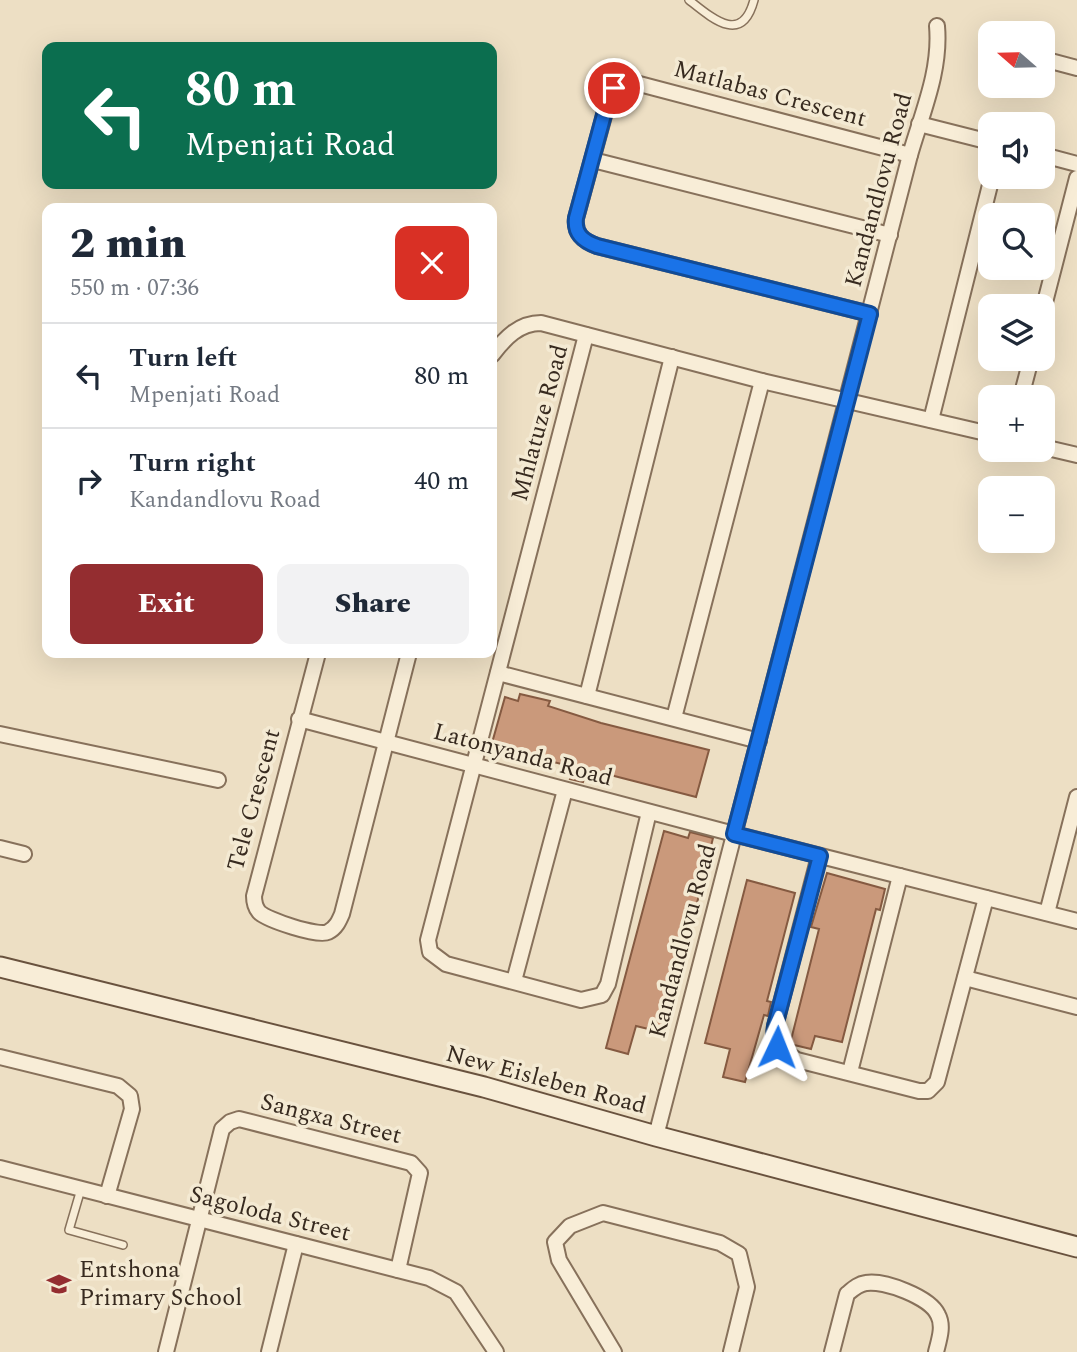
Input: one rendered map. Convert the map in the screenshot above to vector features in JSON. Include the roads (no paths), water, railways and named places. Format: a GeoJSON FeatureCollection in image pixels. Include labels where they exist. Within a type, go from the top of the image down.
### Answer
{"type":"FeatureCollection","features":[{"type":"Feature","properties":{"kind":"main road","name":"New Eisleben Road"},"geometry":{"type":"LineString","coordinates":[[0,967],[484,1087],[656,1136],[1077,1247]]}},
{"type":"Feature","properties":{"kind":"street","name":"Kandandlovu Road"},"geometry":{"type":"LineString","coordinates":[[656,1136],[910,155],[935,73],[937,26]]}},
{"type":"Feature","properties":{"kind":"street"},"geometry":{"type":"LineString","coordinates":[[1055,62],[1077,68]]}},
{"type":"Feature","properties":{"kind":"street","name":"Matlabas Crescent"},"geometry":{"type":"LineString","coordinates":[[870,314],[589,243],[576,232],[575,225],[610,94],[620,84],[628,81],[910,155]]}},
{"type":"Feature","properties":{"kind":"street"},"geometry":{"type":"LineString","coordinates":[[919,124],[978,139]]}},
{"type":"Feature","properties":{"kind":"street"},"geometry":{"type":"LineString","coordinates":[[1055,158],[1077,164]]}},
{"type":"Feature","properties":{"kind":"street"},"geometry":{"type":"LineString","coordinates":[[593,160],[890,235]]}},
{"type":"Feature","properties":{"kind":"street"},"geometry":{"type":"LineString","coordinates":[[1047,294],[1077,178]]}},
{"type":"Feature","properties":{"kind":"street"},"geometry":{"type":"LineString","coordinates":[[931,420],[989,189]]}},
{"type":"Feature","properties":{"kind":"street"},"geometry":{"type":"LineString","coordinates":[[497,350],[516,330],[532,323],[762,381],[978,431]]}},
{"type":"Feature","properties":{"kind":"street","name":"Mhlatuze Road"},"geometry":{"type":"LineString","coordinates":[[514,981],[446,964],[434,958],[428,946],[586,335]]}},
{"type":"Feature","properties":{"kind":"street"},"geometry":{"type":"LineString","coordinates":[[587,696],[673,357]]}},
{"type":"Feature","properties":{"kind":"street"},"geometry":{"type":"LineString","coordinates":[[674,718],[762,381]]}},
{"type":"Feature","properties":{"kind":"street"},"geometry":{"type":"LineString","coordinates":[[1055,450],[1077,456]]}},
{"type":"Feature","properties":{"kind":"street"},"geometry":{"type":"LineString","coordinates":[[299,719],[317,658]]}},
{"type":"Feature","properties":{"kind":"street"},"geometry":{"type":"LineString","coordinates":[[386,742],[408,658]]}},
{"type":"Feature","properties":{"kind":"street"},"geometry":{"type":"LineString","coordinates":[[498,673],[759,741]]}},
{"type":"Feature","properties":{"kind":"street","name":"Tele Crescent"},"geometry":{"type":"LineString","coordinates":[[299,719],[254,904],[262,914],[318,934],[328,932],[338,924],[342,914],[386,742]]}},
{"type":"Feature","properties":{"kind":"street","name":"Latonyanda Road"},"geometry":{"type":"LineString","coordinates":[[299,719],[1077,921]]}},
{"type":"Feature","properties":{"kind":"street"},"geometry":{"type":"LineString","coordinates":[[0,734],[218,780]]}},
{"type":"Feature","properties":{"kind":"street"},"geometry":{"type":"LineString","coordinates":[[565,790],[514,981],[581,1000],[596,998],[605,991],[649,812]]}},
{"type":"Feature","properties":{"kind":"street"},"geometry":{"type":"LineString","coordinates":[[1047,913],[1077,797]]}},
{"type":"Feature","properties":{"kind":"street"},"geometry":{"type":"LineString","coordinates":[[0,848],[24,854]]}},
{"type":"Feature","properties":{"kind":"street"},"geometry":{"type":"LineString","coordinates":[[820,856],[774,1036],[777,1047],[797,1060],[919,1091],[932,1088],[940,1074],[986,898]]}},
{"type":"Feature","properties":{"kind":"street"},"geometry":{"type":"LineString","coordinates":[[850,1072],[900,876]]}},
{"type":"Feature","properties":{"kind":"street"},"geometry":{"type":"LineString","coordinates":[[965,978],[1077,1007]]}},
{"type":"Feature","properties":{"kind":"street"},"geometry":{"type":"LineString","coordinates":[[0,1057],[118,1087],[130,1096],[132,1109],[107,1196]]}},
{"type":"Feature","properties":{"kind":"street","name":"Sangxa Street"},"geometry":{"type":"LineString","coordinates":[[200,1219],[222,1129],[239,1119],[411,1163],[420,1173],[398,1270]]}},
{"type":"Feature","properties":{"kind":"street","name":"Sagoloda Street"},"geometry":{"type":"LineString","coordinates":[[0,1168],[429,1278],[456,1292],[496,1352]]}},
{"type":"Feature","properties":{"kind":"street"},"geometry":{"type":"LineString","coordinates":[[614,1352],[559,1260],[555,1242],[570,1226],[603,1213],[720,1243],[739,1254],[747,1287],[731,1352]]}},
{"type":"Feature","properties":{"kind":"street"},"geometry":{"type":"LineString","coordinates":[[166,1352],[200,1219]]}},
{"type":"Feature","properties":{"kind":"street"},"geometry":{"type":"LineString","coordinates":[[269,1352],[296,1244]]}},
{"type":"Feature","properties":{"kind":"street"},"geometry":{"type":"LineString","coordinates":[[832,1352],[847,1294],[854,1287],[870,1283],[910,1293],[932,1305],[941,1324],[936,1352]]}},
{"type":"Feature","properties":{"kind":"lane"},"geometry":{"type":"LineString","coordinates":[[689,0],[711,16],[734,26],[743,23],[751,13],[754,0]]}},
{"type":"Feature","properties":{"kind":"lane"},"geometry":{"type":"LineString","coordinates":[[81,1189],[69,1230],[123,1245]]}},
{"type":"Feature","properties":{"kind":"place","name":"Entshona Primary School"},"geometry":{"type":"Point","coordinates":[59,1284]}}]}
